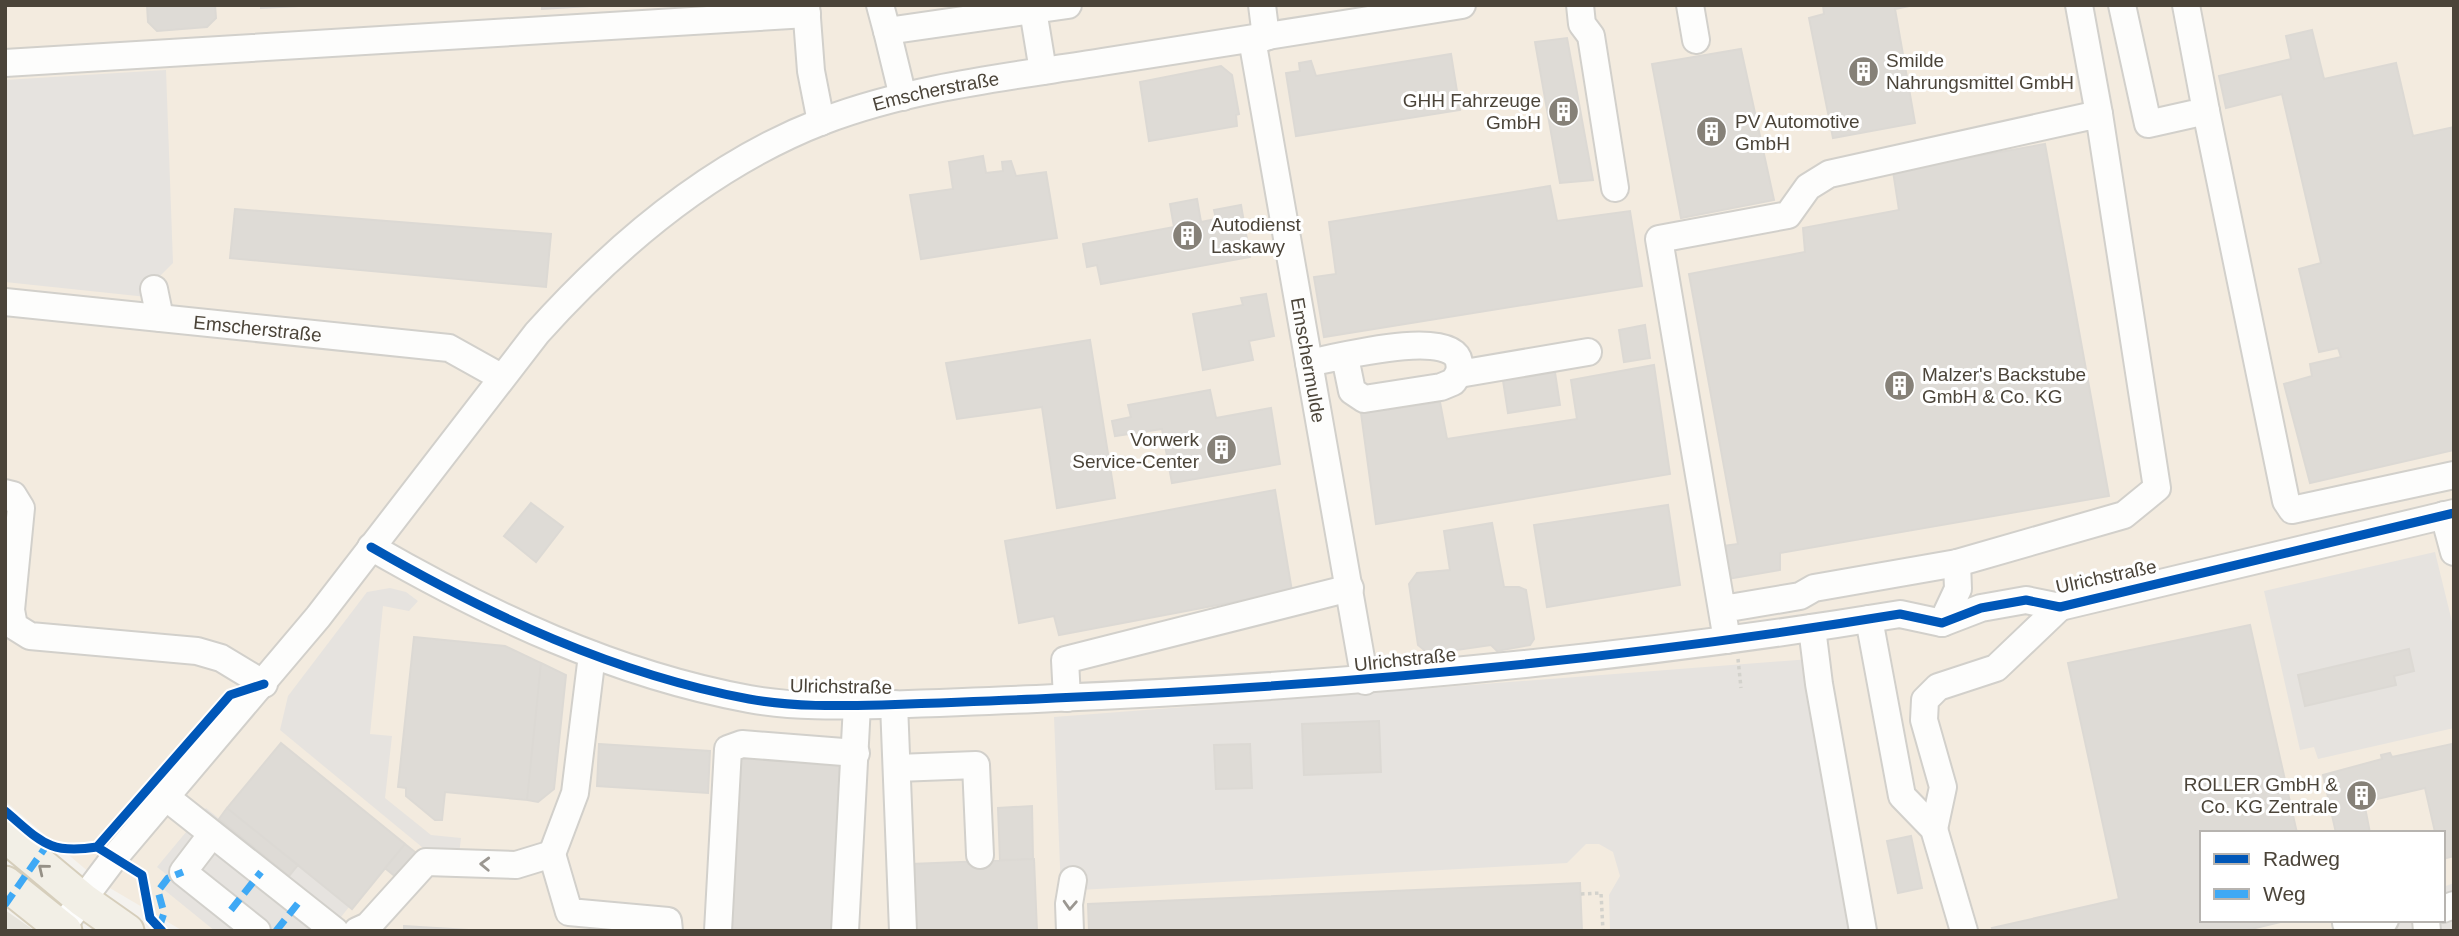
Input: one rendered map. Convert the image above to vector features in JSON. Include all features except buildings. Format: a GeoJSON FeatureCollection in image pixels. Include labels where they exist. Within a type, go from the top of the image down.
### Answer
{"type":"FeatureCollection","features":[{"type":"Feature","properties":{"kind":"main road"},"geometry":{"type":"LineString","coordinates":[[5,835],[83,900],[127,931]]}},
{"type":"Feature","properties":{"kind":"main road"},"geometry":{"type":"LineString","coordinates":[[5,883],[62,930]]}},
{"type":"Feature","properties":{"kind":"street"},"geometry":{"type":"LineString","coordinates":[[880,5],[903,97]]}},
{"type":"Feature","properties":{"kind":"street"},"geometry":{"type":"LineString","coordinates":[[887,31],[1068,5]]}},
{"type":"Feature","properties":{"kind":"street","name":"Emschermulde"},"geometry":{"type":"LineString","coordinates":[[1262,5],[1259,38],[1309,363],[1365,681]]}},
{"type":"Feature","properties":{"kind":"street","name":"Emscherstraße"},"geometry":{"type":"LineString","coordinates":[[62,930],[114,858],[264,684],[502,377],[571,295],[668,209],[737,163],[821,122],[903,97],[1043,71],[1259,38],[1352,14],[1462,5]]}},
{"type":"Feature","properties":{"kind":"street"},"geometry":{"type":"LineString","coordinates":[[1580,5],[1582,24],[1591,36],[1615,188]]}},
{"type":"Feature","properties":{"kind":"street"},"geometry":{"type":"LineString","coordinates":[[1690,5],[1696,40]]}},
{"type":"Feature","properties":{"kind":"street"},"geometry":{"type":"LineString","coordinates":[[1723,609],[1800,596],[1814,588],[1957,564],[2124,515],[2157,488],[2099,114],[2079,5]]}},
{"type":"Feature","properties":{"kind":"street"},"geometry":{"type":"LineString","coordinates":[[2122,5],[2148,124],[2206,111]]}},
{"type":"Feature","properties":{"kind":"street"},"geometry":{"type":"LineString","coordinates":[[2186,5],[2286,501],[2292,510],[2454,475]]}},
{"type":"Feature","properties":{"kind":"street"},"geometry":{"type":"LineString","coordinates":[[5,63],[807,10],[811,71],[821,122]]}},
{"type":"Feature","properties":{"kind":"street"},"geometry":{"type":"LineString","coordinates":[[1033,10],[1043,71]]}},
{"type":"Feature","properties":{"kind":"street"},"geometry":{"type":"LineString","coordinates":[[1732,639],[1723,609],[1660,239],[1788,215],[1808,187],[1829,174],[2099,114]]}},
{"type":"Feature","properties":{"kind":"street"},"geometry":{"type":"LineString","coordinates":[[154,289],[160,318]]}},
{"type":"Feature","properties":{"kind":"street","name":"Emscherstraße"},"geometry":{"type":"LineString","coordinates":[[5,302],[449,348],[502,377]]}},
{"type":"Feature","properties":{"kind":"street"},"geometry":{"type":"LineString","coordinates":[[1309,363],[1345,357],[1424,344],[1443,345],[1458,357],[1459,374],[1453,382],[1441,387],[1364,399],[1352,391],[1345,357]]}},
{"type":"Feature","properties":{"kind":"street"},"geometry":{"type":"LineString","coordinates":[[1459,374],[1588,352]]}},
{"type":"Feature","properties":{"kind":"street"},"geometry":{"type":"LineString","coordinates":[[5,493],[13,495],[21,508],[11,610],[15,626],[30,636],[197,651],[221,658],[264,684]]}},
{"type":"Feature","properties":{"kind":"street"},"geometry":{"type":"LineString","coordinates":[[2449,514],[2454,552]]}},
{"type":"Feature","properties":{"kind":"street","name":"Ulrichstraße"},"geometry":{"type":"LineString","coordinates":[[371,547],[452,593],[538,635],[593,656],[750,700],[857,705],[1067,698],[1365,681],[1561,661],[1900,614],[1942,623],[1981,608],[2026,600],[2060,607],[2449,514]]}},
{"type":"Feature","properties":{"kind":"street"},"geometry":{"type":"LineString","coordinates":[[1942,623],[1958,589],[1957,564]]}},
{"type":"Feature","properties":{"kind":"street"},"geometry":{"type":"LineString","coordinates":[[1067,698],[1065,660],[1350,588]]}},
{"type":"Feature","properties":{"kind":"street"},"geometry":{"type":"LineString","coordinates":[[1934,829],[1943,787],[1924,720],[1925,700],[1938,687],[1996,668],[2060,607]]}},
{"type":"Feature","properties":{"kind":"street"},"geometry":{"type":"LineString","coordinates":[[1869,620],[1902,796],[1934,829],[1964,931]]}},
{"type":"Feature","properties":{"kind":"street"},"geometry":{"type":"LineString","coordinates":[[1812,628],[1819,684],[1863,931]]}},
{"type":"Feature","properties":{"kind":"street"},"geometry":{"type":"LineString","coordinates":[[593,656],[575,793],[552,854],[568,921],[668,921],[669,931]]}},
{"type":"Feature","properties":{"kind":"street"},"geometry":{"type":"LineString","coordinates":[[894,704],[903,931]]}},
{"type":"Feature","properties":{"kind":"street"},"geometry":{"type":"LineString","coordinates":[[845,931],[857,705]]}},
{"type":"Feature","properties":{"kind":"street"},"geometry":{"type":"LineString","coordinates":[[718,931],[728,749],[742,744],[856,753]]}},
{"type":"Feature","properties":{"kind":"street"},"geometry":{"type":"LineString","coordinates":[[897,768],[976,765],[979,855]]}},
{"type":"Feature","properties":{"kind":"street"},"geometry":{"type":"LineString","coordinates":[[167,798],[335,931]]}},
{"type":"Feature","properties":{"kind":"street"},"geometry":{"type":"LineString","coordinates":[[212,834],[183,873],[257,931]]}},
{"type":"Feature","properties":{"kind":"street"},"geometry":{"type":"LineString","coordinates":[[357,931],[368,926],[426,862],[516,865],[552,854]]}},
{"type":"Feature","properties":{"kind":"street"},"geometry":{"type":"LineString","coordinates":[[1070,931],[1069,904],[1073,880]]}},
{"type":"Feature","properties":{"kind":"street"},"geometry":{"type":"LineString","coordinates":[[2346,923],[2359,922]]}},
{"type":"Feature","properties":{"kind":"path"},"geometry":{"type":"LineString","coordinates":[[1732,639],[1741,688]]}},
{"type":"Feature","properties":{"kind":"path"},"geometry":{"type":"LineString","coordinates":[[1581,894],[1601,893],[1603,931]]}},
{"type":"Feature","properties":{"kind":"shaded area"},"geometry":{"type":"Polygon","coordinates":[[[5,5],[2454,5],[2454,931],[183,931],[103,884],[5,801],[5,5]]]}},
{"type":"Feature","properties":{"kind":"shaded area"},"geometry":{"type":"Polygon","coordinates":[[[166,70],[173,263],[154,282],[147,297],[5,282],[5,80],[166,70]]]}},
{"type":"Feature","properties":{"kind":"shaded area"},"geometry":{"type":"Polygon","coordinates":[[[2435,552],[2454,630],[2454,728],[2318,759],[2314,747],[2300,750],[2264,591],[2435,552]]]}},
{"type":"Feature","properties":{"kind":"shaded area"},"geometry":{"type":"Polygon","coordinates":[[[390,588],[406,592],[418,601],[409,611],[383,606],[370,734],[392,736],[385,798],[431,835],[461,838],[459,854],[428,852],[280,730],[288,696],[367,592],[390,588]]]}},
{"type":"Feature","properties":{"kind":"shaded area"},"geometry":{"type":"Polygon","coordinates":[[[1823,658],[1870,931],[1610,931],[1609,895],[1620,876],[1613,852],[1599,844],[1586,844],[1567,863],[1061,891],[1054,717],[1823,658]]]}},
{"type":"Feature","properties":{"kind":"shaded area"},"geometry":{"type":"Polygon","coordinates":[[[206,808],[289,876],[298,865],[349,907],[337,922],[348,931],[215,931],[162,888],[171,878],[157,867],[206,808]]]}},
{"type":"Feature","properties":{"kind":"shaded area"},"geometry":{"type":"Polygon","coordinates":[[[2454,883],[2454,929],[2340,931],[2340,922],[2445,922],[2445,886],[2454,883]]]}},
{"type":"Feature","properties":{"kind":"shaded area"},"geometry":{"type":"Polygon","coordinates":[[[5,910],[35,931],[5,931],[5,910]]]}},
{"type":"Feature","properties":{"kind":"marked path"},"geometry":{"type":"LineString","coordinates":[[5,905],[47,845]]}},
{"type":"Feature","properties":{"kind":"marked path"},"geometry":{"type":"LineString","coordinates":[[159,928],[164,913],[158,891],[168,878],[183,872]]}},
{"type":"Feature","properties":{"kind":"marked path"},"geometry":{"type":"LineString","coordinates":[[231,910],[261,872]]}},
{"type":"Feature","properties":{"kind":"marked path"},"geometry":{"type":"LineString","coordinates":[[276,931],[299,902]]}},
{"type":"Feature","properties":{"kind":"cycle path"},"geometry":{"type":"LineString","coordinates":[[371,547],[507,618],[601,658],[650,674],[765,702],[866,705],[1161,693],[1479,669],[1690,645],[1900,614],[1942,623],[1981,608],[2026,600],[2060,607],[2454,513]]}},
{"type":"Feature","properties":{"kind":"cycle path"},"geometry":{"type":"LineString","coordinates":[[97,847],[230,695],[264,684]]}},
{"type":"Feature","properties":{"kind":"cycle path"},"geometry":{"type":"LineString","coordinates":[[5,811],[46,843],[67,849],[97,847],[142,875],[150,918],[162,931]]}},
{"type":"Feature","properties":{"kind":"place","name":"Smilde Nahrungsmittel GmbH"},"geometry":{"type":"Point","coordinates":[1863,71]}},
{"type":"Feature","properties":{"kind":"place","name":"GHH Fahrzeuge GmbH"},"geometry":{"type":"Point","coordinates":[1564,111]}},
{"type":"Feature","properties":{"kind":"place","name":"PV Automotive GmbH"},"geometry":{"type":"Point","coordinates":[1712,132]}},
{"type":"Feature","properties":{"kind":"place","name":"Autodienst Laskawy"},"geometry":{"type":"Point","coordinates":[1188,235]}},
{"type":"Feature","properties":{"kind":"place","name":"Malzer's Backstube GmbH & Co. KG"},"geometry":{"type":"Point","coordinates":[1899,385]}},
{"type":"Feature","properties":{"kind":"place","name":"Vorwerk Service-Center"},"geometry":{"type":"Point","coordinates":[1222,450]}},
{"type":"Feature","properties":{"kind":"place","name":"ROLLER GmbH & Co. KG Zentrale"},"geometry":{"type":"Point","coordinates":[2361,795]}}]}
